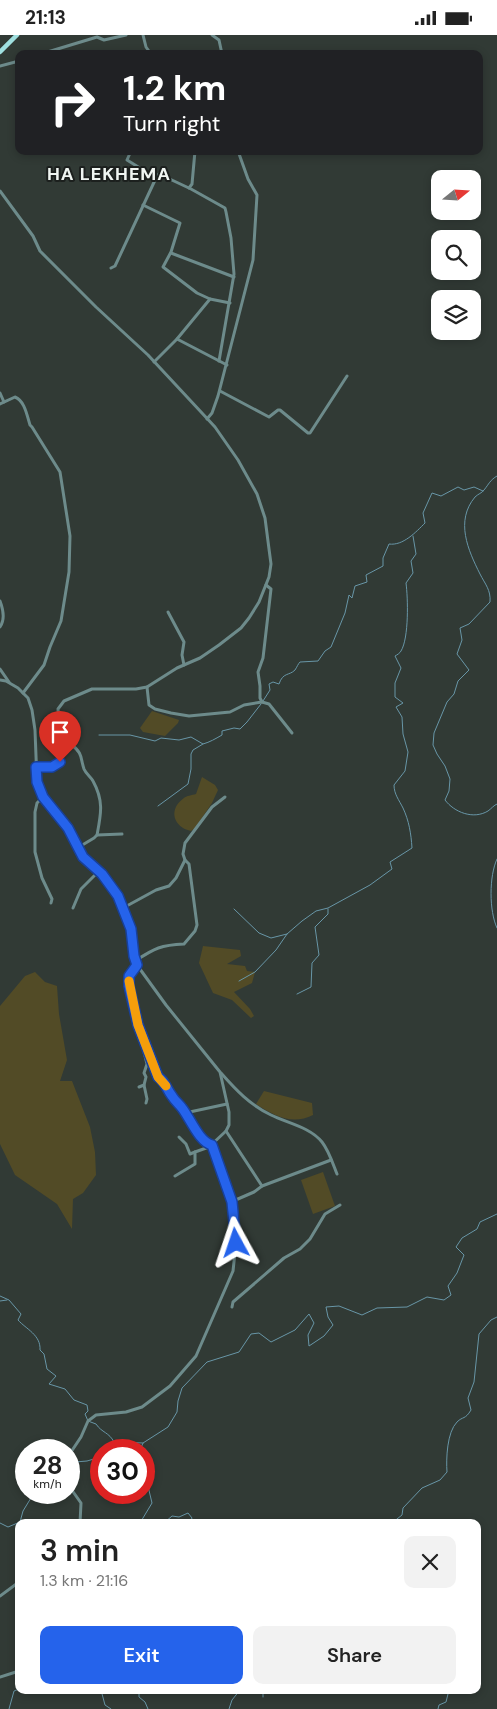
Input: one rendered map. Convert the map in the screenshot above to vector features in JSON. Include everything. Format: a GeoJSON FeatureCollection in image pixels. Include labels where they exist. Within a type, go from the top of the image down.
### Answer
{"type":"FeatureCollection","features":[{"type":"Feature","properties":{"kind":"main road"},"geometry":{"type":"LineString","coordinates":[[0,52],[18,35]]}},
{"type":"Feature","properties":{"kind":"street"},"geometry":{"type":"LineString","coordinates":[[54,50],[97,37],[104,40],[126,35]]}},
{"type":"Feature","properties":{"kind":"street"},"geometry":{"type":"LineString","coordinates":[[143,35],[148,50]]}},
{"type":"Feature","properties":{"kind":"street"},"geometry":{"type":"LineString","coordinates":[[212,35],[219,40],[221,50]]}},
{"type":"Feature","properties":{"kind":"street"},"geometry":{"type":"LineString","coordinates":[[0,66],[15,62]]}},
{"type":"Feature","properties":{"kind":"street"},"geometry":{"type":"LineString","coordinates":[[129,155],[127,161],[156,178]]}},
{"type":"Feature","properties":{"kind":"street"},"geometry":{"type":"LineString","coordinates":[[189,188],[192,183],[195,155]]}},
{"type":"Feature","properties":{"kind":"street"},"geometry":{"type":"LineString","coordinates":[[207,419],[212,413],[220,391],[253,260],[257,195],[248,179],[239,155]]}},
{"type":"Feature","properties":{"kind":"street"},"geometry":{"type":"LineString","coordinates":[[110,267],[115,266],[159,174],[225,208],[231,238],[234,277],[219,361]]}},
{"type":"Feature","properties":{"kind":"street"},"geometry":{"type":"LineString","coordinates":[[0,191],[32,236],[40,251],[154,362],[207,419],[238,460],[261,505],[265,518],[271,564],[266,585],[249,618],[241,628],[200,658],[164,675],[147,687],[136,689],[92,689],[64,701],[58,709],[58,729],[66,751],[60,762],[52,767],[36,767]]}},
{"type":"Feature","properties":{"kind":"street"},"geometry":{"type":"LineString","coordinates":[[143,205],[180,223],[171,253],[163,267],[197,293],[210,299],[230,303]]}},
{"type":"Feature","properties":{"kind":"street"},"geometry":{"type":"LineString","coordinates":[[171,253],[234,277]]}},
{"type":"Feature","properties":{"kind":"street"},"geometry":{"type":"LineString","coordinates":[[154,362],[177,339],[210,299]]}},
{"type":"Feature","properties":{"kind":"street"},"geometry":{"type":"LineString","coordinates":[[177,339],[227,365]]}},
{"type":"Feature","properties":{"kind":"street"},"geometry":{"type":"LineString","coordinates":[[220,391],[269,417],[280,410],[310,433],[347,376]]}},
{"type":"Feature","properties":{"kind":"street"},"geometry":{"type":"LineString","coordinates":[[0,393],[2,403],[15,397],[21,401],[30,425],[60,472],[70,537],[69,572],[61,621],[44,665],[24,693]]}},
{"type":"Feature","properties":{"kind":"street"},"geometry":{"type":"LineString","coordinates":[[262,702],[258,672],[263,658],[271,589],[266,585]]}},
{"type":"Feature","properties":{"kind":"street"},"geometry":{"type":"LineString","coordinates":[[0,601],[3,613],[0,627]]}},
{"type":"Feature","properties":{"kind":"street"},"geometry":{"type":"LineString","coordinates":[[168,612],[184,642],[182,655],[184,665]]}},
{"type":"Feature","properties":{"kind":"street"},"geometry":{"type":"LineString","coordinates":[[0,669],[10,683]]}},
{"type":"Feature","properties":{"kind":"street"},"geometry":{"type":"LineString","coordinates":[[0,680],[10,683],[28,698],[35,730],[37,782],[43,797],[68,828],[83,857],[100,871],[118,896],[131,929],[136,963],[166,1005],[238,1093],[254,1106],[270,1115],[296,1125],[317,1137],[323,1143],[337,1174]]}},
{"type":"Feature","properties":{"kind":"street"},"geometry":{"type":"LineString","coordinates":[[147,687],[149,705],[155,709],[189,716],[230,712],[244,705],[262,702],[269,705],[292,733]]}},
{"type":"Feature","properties":{"kind":"street"},"geometry":{"type":"LineString","coordinates":[[65,747],[72,745],[81,753],[84,770],[92,779],[98,791],[102,811],[97,835],[79,847]]}},
{"type":"Feature","properties":{"kind":"street"},"geometry":{"type":"LineString","coordinates":[[43,797],[37,803],[35,812],[35,852],[42,878],[52,899],[51,903]]}},
{"type":"Feature","properties":{"kind":"street"},"geometry":{"type":"LineString","coordinates":[[212,1145],[207,1144],[203,1139],[186,1113],[171,1095],[162,1079],[158,1077],[137,1019],[129,976],[136,963],[160,946],[184,944],[195,931],[196,917],[189,864],[183,854],[185,843],[212,807],[225,797]]}},
{"type":"Feature","properties":{"kind":"street"},"geometry":{"type":"LineString","coordinates":[[97,835],[122,834]]}},
{"type":"Feature","properties":{"kind":"street"},"geometry":{"type":"LineString","coordinates":[[123,908],[156,890],[169,886],[176,878],[185,860]]}},
{"type":"Feature","properties":{"kind":"street"},"geometry":{"type":"LineString","coordinates":[[72,908],[81,889],[100,871]]}},
{"type":"Feature","properties":{"kind":"street"},"geometry":{"type":"LineString","coordinates":[[146,1045],[144,1052],[147,1064],[144,1073],[146,1077],[144,1085],[146,1103]]}},
{"type":"Feature","properties":{"kind":"street"},"geometry":{"type":"LineString","coordinates":[[179,1137],[186,1144],[190,1153],[212,1145],[226,1131],[230,1118],[220,1072]]}},
{"type":"Feature","properties":{"kind":"street"},"geometry":{"type":"LineString","coordinates":[[139,1087],[144,1085]]}},
{"type":"Feature","properties":{"kind":"street"},"geometry":{"type":"LineString","coordinates":[[186,1113],[227,1104]]}},
{"type":"Feature","properties":{"kind":"street"},"geometry":{"type":"LineString","coordinates":[[226,1131],[262,1186]]}},
{"type":"Feature","properties":{"kind":"street"},"geometry":{"type":"LineString","coordinates":[[80,1439],[88,1421],[96,1415],[126,1412],[142,1407],[170,1386],[196,1356],[233,1271],[236,1243],[232,1202],[212,1145]]}},
{"type":"Feature","properties":{"kind":"street"},"geometry":{"type":"LineString","coordinates":[[175,1176],[195,1164],[195,1152]]}},
{"type":"Feature","properties":{"kind":"street"},"geometry":{"type":"LineString","coordinates":[[232,1202],[254,1192],[262,1186],[331,1160]]}},
{"type":"Feature","properties":{"kind":"street"},"geometry":{"type":"LineString","coordinates":[[232,1307],[233,1302],[284,1258],[300,1249],[310,1239],[325,1214],[340,1205]]}},
{"type":"Feature","properties":{"kind":"street"},"geometry":{"type":"LineString","coordinates":[[80,1502],[80,1519]]}},
{"type":"Feature","properties":{"kind":"street"},"geometry":{"type":"LineString","coordinates":[[0,1596],[15,1585]]}},
{"type":"Feature","properties":{"kind":"street"},"geometry":{"type":"LineString","coordinates":[[0,1677],[15,1672]]}},
{"type":"Feature","properties":{"kind":"shaded area"},"geometry":{"type":"Polygon","coordinates":[[[152,711],[179,720],[178,723],[165,736],[143,732],[140,728],[152,711]]]}},
{"type":"Feature","properties":{"kind":"shaded area"},"geometry":{"type":"Polygon","coordinates":[[[202,777],[215,785],[218,790],[212,803],[191,831],[180,826],[174,812],[179,802],[188,796],[196,794],[202,777]]]}},
{"type":"Feature","properties":{"kind":"shaded area"},"geometry":{"type":"Polygon","coordinates":[[[203,946],[240,950],[241,956],[227,964],[245,966],[247,971],[255,972],[252,983],[234,992],[254,1016],[251,1018],[232,1000],[213,993],[199,963],[203,946]]]}},
{"type":"Feature","properties":{"kind":"shaded area"},"geometry":{"type":"Polygon","coordinates":[[[35,972],[45,982],[57,986],[59,1014],[67,1060],[60,1081],[72,1081],[90,1127],[95,1152],[96,1175],[83,1193],[73,1199],[72,1229],[57,1204],[15,1175],[0,1144],[0,1006],[25,976],[35,972]]]}},
{"type":"Feature","properties":{"kind":"shaded area"},"geometry":{"type":"Polygon","coordinates":[[[264,1091],[312,1103],[313,1115],[305,1118],[290,1119],[269,1112],[256,1104],[264,1091]]]}},
{"type":"Feature","properties":{"kind":"shaded area"},"geometry":{"type":"Polygon","coordinates":[[[323,1172],[335,1206],[313,1214],[301,1180],[323,1172]]]}},
{"type":"Feature","properties":{"kind":"waterway"},"geometry":{"type":"LineString","coordinates":[[497,476],[475,497],[469,506],[465,526],[468,545],[489,591],[490,602],[469,624],[460,628],[462,640],[457,654],[469,670],[458,681],[454,694],[447,702],[434,733],[433,745],[450,779],[449,791],[445,800],[453,808],[470,815],[476,815],[488,811],[497,804]]}},
{"type":"Feature","properties":{"kind":"waterway"},"geometry":{"type":"LineString","coordinates":[[263,701],[270,690],[269,684],[273,682],[279,684],[282,678],[293,672],[300,662],[318,661],[325,651],[331,647],[345,613],[349,595],[352,598],[355,586],[367,582],[366,575],[383,566],[383,558],[389,544],[404,541],[425,523],[423,513],[432,493],[441,496],[458,487],[464,490],[474,487],[483,491]]}},
{"type":"Feature","properties":{"kind":"waterway"},"geometry":{"type":"LineString","coordinates":[[239,981],[255,972],[276,950],[287,934],[302,921],[316,911],[328,908],[370,885],[392,869],[390,862],[412,848],[408,822],[394,785],[405,771],[408,752],[403,734],[402,717],[396,707],[403,703],[395,697],[395,683],[401,668],[395,656],[404,645],[407,628],[406,583],[413,573],[411,561],[416,554],[413,536]]}},
{"type":"Feature","properties":{"kind":"waterway"},"geometry":{"type":"LineString","coordinates":[[99,735],[130,735],[155,741],[161,738],[179,740],[191,737],[203,744],[222,735],[222,731],[234,728],[240,729],[261,704]]}},
{"type":"Feature","properties":{"kind":"waterway"},"geometry":{"type":"LineString","coordinates":[[158,806],[188,784],[191,754],[193,750],[203,744]]}},
{"type":"Feature","properties":{"kind":"waterway"},"geometry":{"type":"LineString","coordinates":[[497,859],[491,884],[492,912],[497,928]]}},
{"type":"Feature","properties":{"kind":"waterway"},"geometry":{"type":"LineString","coordinates":[[234,909],[259,933],[271,938],[287,934]]}},
{"type":"Feature","properties":{"kind":"waterway"},"geometry":{"type":"LineString","coordinates":[[297,994],[311,987],[312,963],[319,955],[315,927],[328,914],[328,909]]}},
{"type":"Feature","properties":{"kind":"waterway"},"geometry":{"type":"LineString","coordinates":[[149,1439],[168,1427],[177,1412],[182,1388],[207,1362],[239,1352],[251,1334],[259,1333],[271,1342],[295,1330],[309,1314],[314,1323],[308,1335],[309,1346],[324,1336],[333,1325],[328,1317],[326,1307],[339,1306],[362,1315],[377,1308],[407,1307],[427,1297],[444,1300],[451,1295],[448,1286],[457,1273],[464,1255],[456,1247],[462,1238],[477,1229],[480,1222],[497,1214]]}},
{"type":"Feature","properties":{"kind":"waterway"},"geometry":{"type":"LineString","coordinates":[[0,1296],[9,1300],[21,1314],[18,1320],[36,1336],[40,1350],[44,1354],[47,1369],[56,1376],[49,1384],[65,1389],[74,1400],[87,1405],[88,1411],[85,1414],[88,1421],[96,1424],[112,1439]]}},
{"type":"Feature","properties":{"kind":"waterway"},"geometry":{"type":"LineString","coordinates":[[0,1301],[7,1300]]}},
{"type":"Feature","properties":{"kind":"waterway"},"geometry":{"type":"LineString","coordinates":[[397,1519],[402,1515],[403,1508],[422,1488],[440,1480],[447,1472],[447,1453],[451,1432],[457,1422],[471,1410],[468,1398],[474,1382],[479,1334],[491,1320],[497,1317]]}},
{"type":"Feature","properties":{"kind":"waterway"},"geometry":{"type":"LineString","coordinates":[[80,1462],[90,1460]]}},
{"type":"Feature","properties":{"kind":"waterway"},"geometry":{"type":"LineString","coordinates":[[21,1519],[27,1504]]}},
{"type":"Feature","properties":{"kind":"waterway"},"geometry":{"type":"LineString","coordinates":[[142,1519],[151,1504]]}},
{"type":"Feature","properties":{"kind":"waterway"},"geometry":{"type":"LineString","coordinates":[[169,1519],[172,1516],[179,1517],[188,1513],[192,1519]]}},
{"type":"Feature","properties":{"kind":"waterway"},"geometry":{"type":"LineString","coordinates":[[0,1523],[8,1527],[15,1524]]}},
{"type":"Feature","properties":{"kind":"waterway"},"geometry":{"type":"LineString","coordinates":[[9,1709],[15,1691]]}},
{"type":"Feature","properties":{"kind":"waterway"},"geometry":{"type":"LineString","coordinates":[[102,1694],[105,1705],[111,1709]]}},
{"type":"Feature","properties":{"kind":"waterway"},"geometry":{"type":"LineString","coordinates":[[139,1694],[139,1697],[145,1702],[148,1709]]}},
{"type":"Feature","properties":{"kind":"waterway"},"geometry":{"type":"LineString","coordinates":[[229,1709],[237,1694]]}},
{"type":"Feature","properties":{"kind":"waterway"},"geometry":{"type":"LineString","coordinates":[[438,1709],[439,1705],[446,1702],[448,1694]]}},
{"type":"Feature","properties":{"kind":"slow traffic"},"geometry":{"type":"LineString","coordinates":[[129,981],[138,1025],[158,1077],[162,1079],[166,1086]]}},
{"type":"Feature","properties":{"kind":"district","name":"HA LEKHEMA"},"geometry":{"type":"Point","coordinates":[109,174]}},
{"type":"Feature","properties":{"kind":"route"},"geometry":{"type":"LineString","coordinates":[[60,762],[52,767],[36,767],[37,782],[43,797],[68,828],[83,857],[102,874],[118,896],[126,913],[133,937],[134,956],[137,965],[129,976],[129,984],[138,1025],[158,1077],[162,1079],[199,1135],[207,1144],[212,1145],[232,1202],[236,1243]]}}]}
